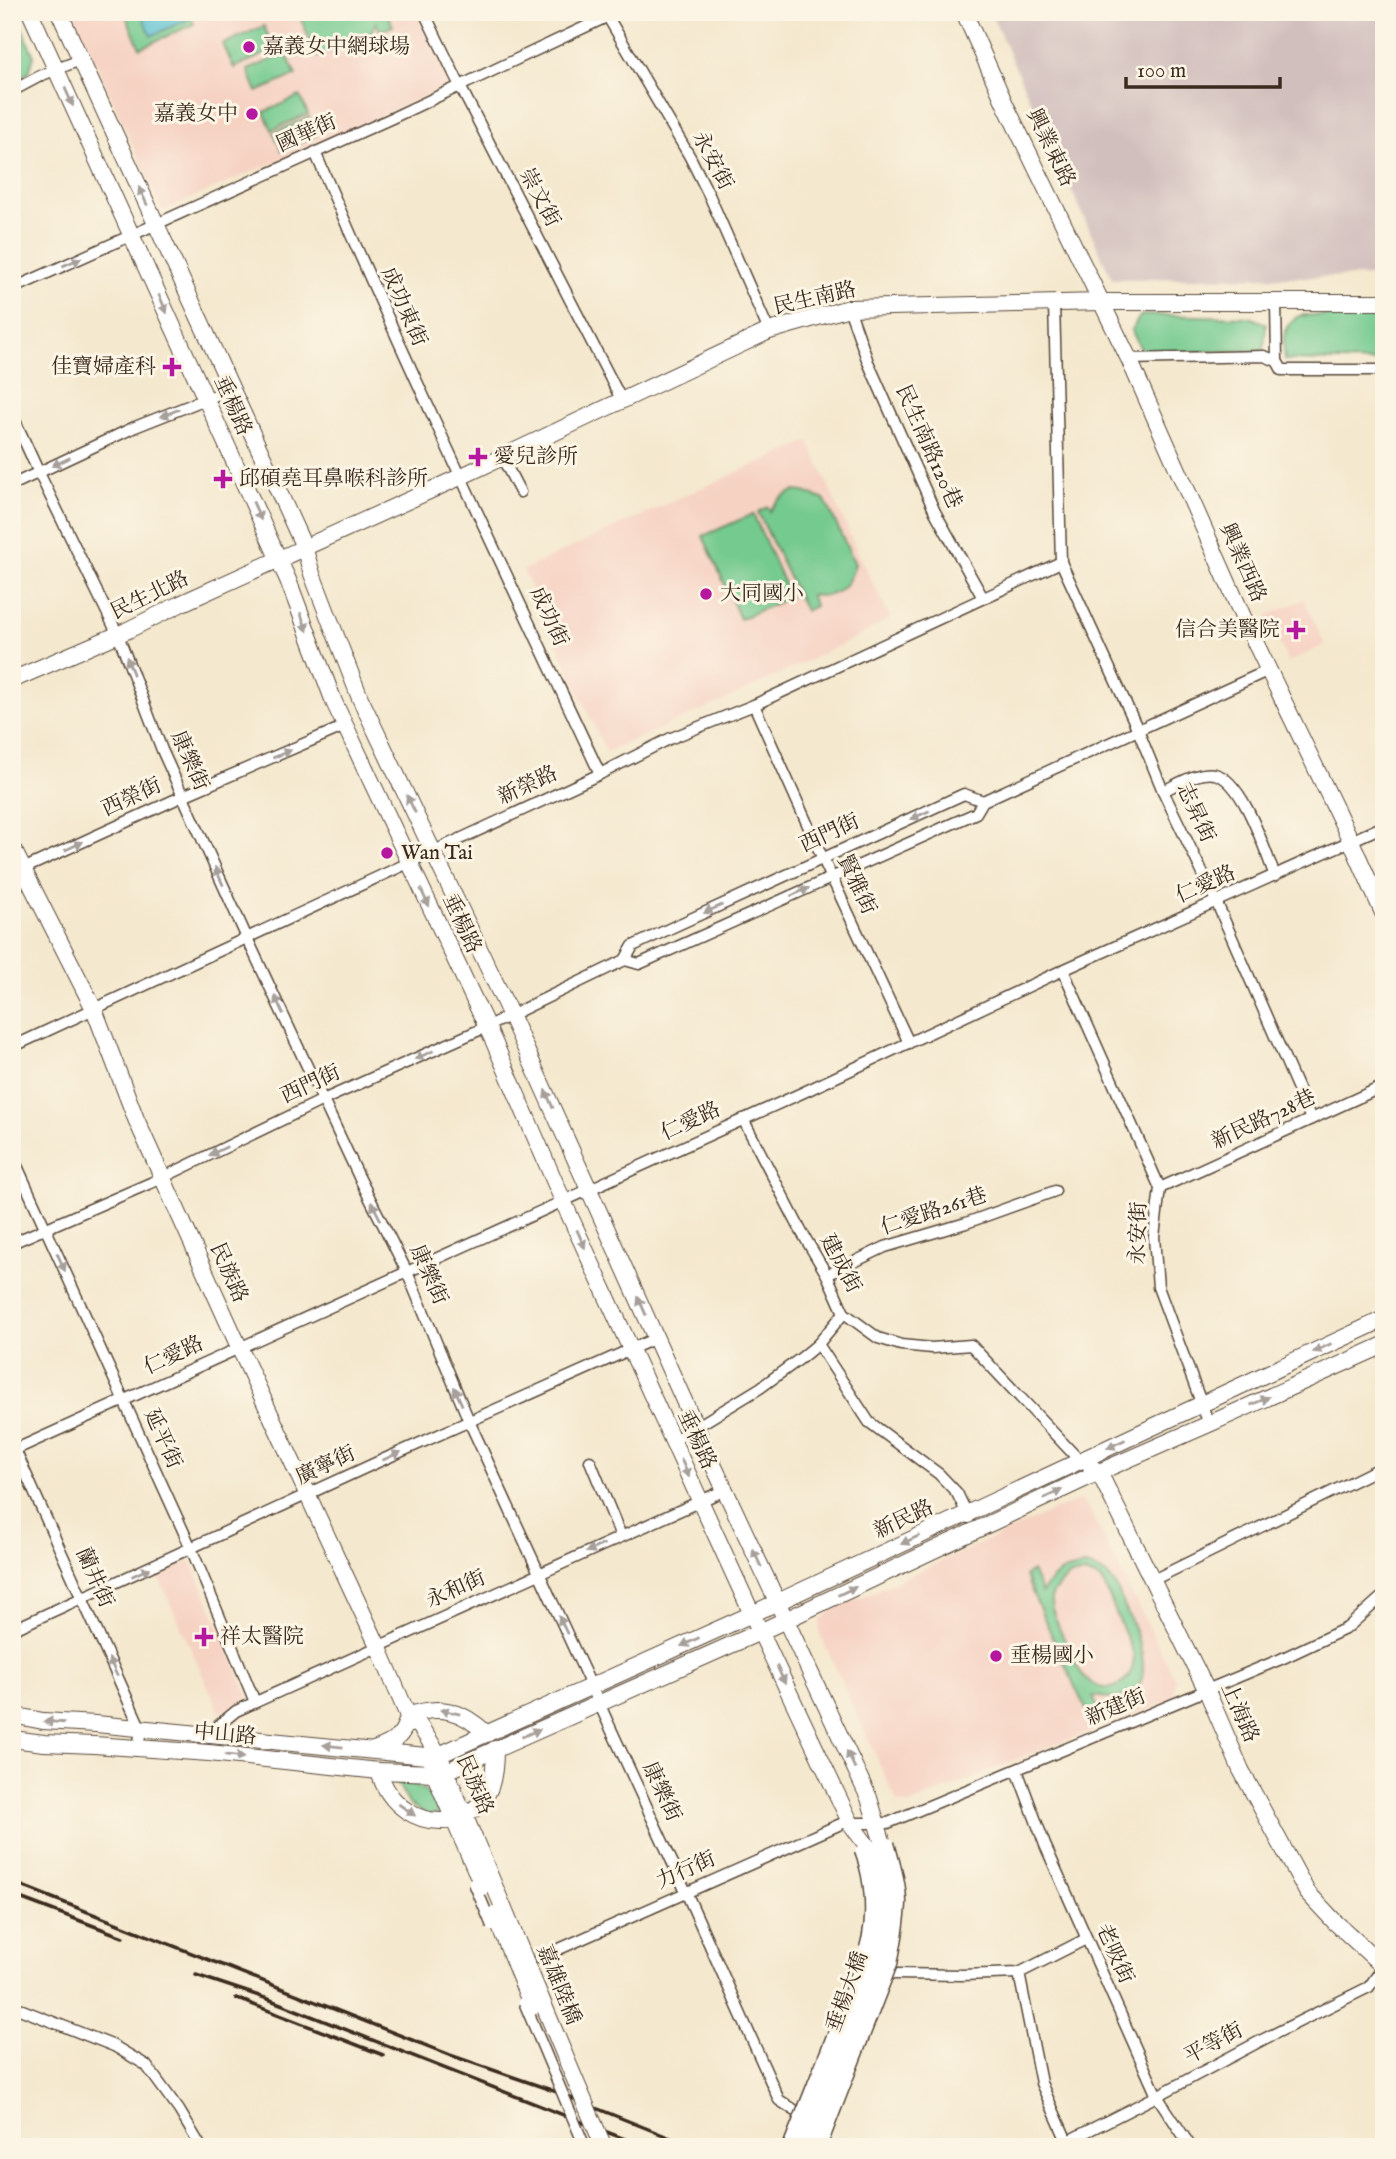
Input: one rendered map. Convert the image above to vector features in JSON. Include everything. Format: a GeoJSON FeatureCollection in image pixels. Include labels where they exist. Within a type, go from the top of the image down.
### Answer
{"type":"FeatureCollection","features":[{"type":"Feature","properties":{"kind":"street","name":"垂楊路"},"geometry":{"type":"LineString","coordinates":[[30,12],[279,559],[345,726],[486,1027],[760,1632],[851,1824],[875,1845]]}},
{"type":"Feature","properties":{"kind":"street","name":"垂楊路"},"geometry":{"type":"LineString","coordinates":[[59,12],[304,547],[360,698],[510,1014],[697,1428],[869,1798],[877,1823],[875,1845]]}},
{"type":"Feature","properties":{"kind":"street","name":"崇文街"},"geometry":{"type":"LineString","coordinates":[[424,12],[622,401]]}},
{"type":"Feature","properties":{"kind":"street","name":"興業東路"},"geometry":{"type":"LineString","coordinates":[[964,12],[1005,104],[1101,302]]}},
{"type":"Feature","properties":{"kind":"street","name":"國華街"},"geometry":{"type":"LineString","coordinates":[[12,289],[460,86],[610,14]]}},
{"type":"Feature","properties":{"kind":"street","name":"永安街"},"geometry":{"type":"LineString","coordinates":[[610,14],[710,197],[769,331]]}},
{"type":"Feature","properties":{"kind":"street"},"geometry":{"type":"LineString","coordinates":[[12,91],[42,75],[80,60]]}},
{"type":"Feature","properties":{"kind":"street","name":"成功東街"},"geometry":{"type":"LineString","coordinates":[[315,152],[376,295],[460,477]]}},
{"type":"Feature","properties":{"kind":"street","name":"民生南路"},"geometry":{"type":"LineString","coordinates":[[304,547],[460,477],[769,331],[849,308],[1101,302],[1384,302]]}},
{"type":"Feature","properties":{"kind":"street","name":"興業西路"},"geometry":{"type":"LineString","coordinates":[[1101,302],[1384,915]]}},
{"type":"Feature","properties":{"kind":"street"},"geometry":{"type":"LineString","coordinates":[[1054,303],[1061,562]]}},
{"type":"Feature","properties":{"kind":"street"},"geometry":{"type":"LineString","coordinates":[[1276,303],[1276,361],[1282,370],[1384,370]]}},
{"type":"Feature","properties":{"kind":"street","name":"民生南路120巷"},"geometry":{"type":"LineString","coordinates":[[849,308],[868,362],[935,512],[983,598]]}},
{"type":"Feature","properties":{"kind":"street"},"geometry":{"type":"LineString","coordinates":[[1129,359],[1264,356],[1276,361]]}},
{"type":"Feature","properties":{"kind":"street"},"geometry":{"type":"LineString","coordinates":[[12,485],[135,427],[231,388]]}},
{"type":"Feature","properties":{"kind":"street","name":"康樂街"},"geometry":{"type":"LineString","coordinates":[[12,414],[118,635],[162,750],[323,1100],[407,1272],[469,1421],[779,2100],[829,2133]]}},
{"type":"Feature","properties":{"kind":"street"},"geometry":{"type":"LineString","coordinates":[[502,457],[520,492]]}},
{"type":"Feature","properties":{"kind":"street","name":"成功街"},"geometry":{"type":"LineString","coordinates":[[460,477],[600,774]]}},
{"type":"Feature","properties":{"kind":"street","name":"民生北路"},"geometry":{"type":"LineString","coordinates":[[12,680],[118,635],[304,547]]}},
{"type":"Feature","properties":{"kind":"street","name":"新榮路"},"geometry":{"type":"LineString","coordinates":[[12,1047],[600,774],[668,738],[754,705],[1061,562]]}},
{"type":"Feature","properties":{"kind":"street","name":"志昇街"},"geometry":{"type":"LineString","coordinates":[[1061,562],[1163,791],[1216,901],[1311,1119]]}},
{"type":"Feature","properties":{"kind":"street","name":"西門街"},"geometry":{"type":"LineString","coordinates":[[625,960],[639,964],[976,813],[983,801],[1269,670]]}},
{"type":"Feature","properties":{"kind":"street","name":"賢雅街"},"geometry":{"type":"LineString","coordinates":[[754,705],[831,878],[909,1043]]}},
{"type":"Feature","properties":{"kind":"street","name":"西榮街"},"geometry":{"type":"LineString","coordinates":[[17,872],[345,726]]}},
{"type":"Feature","properties":{"kind":"street"},"geometry":{"type":"LineString","coordinates":[[1163,791],[1198,776],[1214,774],[1226,779],[1242,799],[1275,876]]}},
{"type":"Feature","properties":{"kind":"street","name":"西門街"},"geometry":{"type":"LineString","coordinates":[[12,1243],[162,1178],[323,1100],[486,1027],[625,960],[633,946],[964,794],[983,801]]}},
{"type":"Feature","properties":{"kind":"street","name":"仁愛路"},"geometry":{"type":"LineString","coordinates":[[13,1448],[590,1190],[1063,970],[1384,826]]}},
{"type":"Feature","properties":{"kind":"street","name":"民族路"},"geometry":{"type":"LineString","coordinates":[[12,847],[17,872],[94,1009],[162,1178],[408,1716],[419,1726],[441,1772],[467,1837]]}},
{"type":"Feature","properties":{"kind":"street","name":"永安街"},"geometry":{"type":"LineString","coordinates":[[1063,970],[1160,1188],[1154,1237],[1158,1287],[1209,1424]]}},
{"type":"Feature","properties":{"kind":"street","name":"新民路728巷"},"geometry":{"type":"LineString","coordinates":[[1160,1188],[1384,1086]]}},
{"type":"Feature","properties":{"kind":"street","name":"建成街"},"geometry":{"type":"LineString","coordinates":[[743,1119],[827,1275],[844,1313],[878,1338],[901,1345],[932,1348],[971,1345],[1080,1461]]}},
{"type":"Feature","properties":{"kind":"street","name":"延平街"},"geometry":{"type":"LineString","coordinates":[[12,1155],[191,1548],[255,1702]]}},
{"type":"Feature","properties":{"kind":"street","name":"仁愛路261巷"},"geometry":{"type":"LineString","coordinates":[[827,1275],[884,1247],[966,1223],[1055,1191]]}},
{"type":"Feature","properties":{"kind":"street"},"geometry":{"type":"LineString","coordinates":[[673,1441],[760,1388],[818,1344],[844,1313]]}},
{"type":"Feature","properties":{"kind":"street","name":"新民路"},"geometry":{"type":"LineString","coordinates":[[433,1756],[752,1614],[1383,1322]]}},
{"type":"Feature","properties":{"kind":"street","name":"廣寧街"},"geometry":{"type":"LineString","coordinates":[[12,1630],[656,1338]]}},
{"type":"Feature","properties":{"kind":"street"},"geometry":{"type":"LineString","coordinates":[[818,1344],[869,1422],[939,1474],[957,1493],[974,1531]]}},
{"type":"Feature","properties":{"kind":"street","name":"新民路"},"geometry":{"type":"LineString","coordinates":[[441,1772],[760,1632],[1099,1472],[1384,1345]]}},
{"type":"Feature","properties":{"kind":"street","name":"蘭井街"},"geometry":{"type":"LineString","coordinates":[[13,1448],[141,1729]]}},
{"type":"Feature","properties":{"kind":"street"},"geometry":{"type":"LineString","coordinates":[[590,1461],[621,1536]]}},
{"type":"Feature","properties":{"kind":"street"},"geometry":{"type":"LineString","coordinates":[[1080,1461],[1099,1472]]}},
{"type":"Feature","properties":{"kind":"street"},"geometry":{"type":"LineString","coordinates":[[1153,1580],[1384,1466]]}},
{"type":"Feature","properties":{"kind":"street","name":"上海路"},"geometry":{"type":"LineString","coordinates":[[1099,1472],[1207,1691],[1241,1770],[1307,1892],[1383,1967]]}},
{"type":"Feature","properties":{"kind":"street","name":"永和街"},"geometry":{"type":"LineString","coordinates":[[208,1734],[236,1711],[725,1489]]}},
{"type":"Feature","properties":{"kind":"street","name":"新建街"},"geometry":{"type":"LineString","coordinates":[[851,1824],[888,1823],[1207,1691],[1347,1628],[1384,1595]]}},
{"type":"Feature","properties":{"kind":"street"},"geometry":{"type":"LineString","coordinates":[[373,1751],[391,1744],[397,1738],[405,1729],[408,1716],[429,1709],[459,1713],[487,1734]]}},
{"type":"Feature","properties":{"kind":"street","name":"中山路"},"geometry":{"type":"LineString","coordinates":[[12,1715],[43,1721],[433,1756]]}},
{"type":"Feature","properties":{"kind":"street"},"geometry":{"type":"LineString","coordinates":[[138,1749],[141,1729]]}},
{"type":"Feature","properties":{"kind":"street"},"geometry":{"type":"LineString","coordinates":[[202,1753],[208,1734]]}},
{"type":"Feature","properties":{"kind":"street","name":"中山路"},"geometry":{"type":"LineString","coordinates":[[12,1738],[44,1743],[202,1753],[379,1771],[441,1772]]}},
{"type":"Feature","properties":{"kind":"street"},"geometry":{"type":"LineString","coordinates":[[379,1771],[387,1793],[412,1815],[433,1822],[458,1818],[477,1809],[489,1789],[493,1780],[495,1749]]}},
{"type":"Feature","properties":{"kind":"street","name":"老吸街"},"geometry":{"type":"LineString","coordinates":[[1017,1770],[1045,1845],[1157,2096],[1191,2147]]}},
{"type":"Feature","properties":{"kind":"street","name":"力行街"},"geometry":{"type":"LineString","coordinates":[[539,1958],[842,1823],[851,1824]]}},
{"type":"Feature","properties":{"kind":"street"},"geometry":{"type":"LineString","coordinates":[[467,1837],[585,2147]]}},
{"type":"Feature","properties":{"kind":"street"},"geometry":{"type":"LineString","coordinates":[[467,1837],[612,2147]]}},
{"type":"Feature","properties":{"kind":"street","name":"嘉雄陸橋"},"geometry":{"type":"LineString","coordinates":[[467,1837],[592,2147]]}},
{"type":"Feature","properties":{"kind":"street","name":"嘉雄陸橋"},"geometry":{"type":"LineString","coordinates":[[467,1837],[527,1962],[565,2059],[604,2147]]}},
{"type":"Feature","properties":{"kind":"street"},"geometry":{"type":"LineString","coordinates":[[788,2147],[867,1942],[870,1902],[867,1877],[875,1845]]}},
{"type":"Feature","properties":{"kind":"street"},"geometry":{"type":"LineString","coordinates":[[821,2147],[892,1965],[898,1933],[901,1901],[896,1870],[875,1845]]}},
{"type":"Feature","properties":{"kind":"street","name":"垂楊大橋"},"geometry":{"type":"LineString","coordinates":[[796,2147],[855,2004],[876,1936],[879,1912],[875,1845]]}},
{"type":"Feature","properties":{"kind":"street","name":"垂楊大橋"},"geometry":{"type":"LineString","coordinates":[[808,2147],[854,2038],[889,1935],[891,1896],[875,1845]]}},
{"type":"Feature","properties":{"kind":"street"},"geometry":{"type":"LineString","coordinates":[[895,1974],[962,1976],[1019,1973],[1086,1939]]}},
{"type":"Feature","properties":{"kind":"street","name":"平等街"},"geometry":{"type":"LineString","coordinates":[[1062,2144],[1370,1987],[1383,1967]]}},
{"type":"Feature","properties":{"kind":"street"},"geometry":{"type":"LineString","coordinates":[[1019,1973],[1041,2083],[1062,2144]]}},
{"type":"Feature","properties":{"kind":"street"},"geometry":{"type":"LineString","coordinates":[[12,2006],[114,2046],[146,2065],[179,2110],[201,2147]]}},
{"type":"Feature","properties":{"kind":"shaded area","name":"嘉義女中"},"geometry":{"type":"Polygon","coordinates":[[[73,12],[417,12],[451,85],[162,211],[73,12]]]}},
{"type":"Feature","properties":{"kind":"shaded area"},"geometry":{"type":"Polygon","coordinates":[[[990,12],[1384,12],[1384,276],[1112,279],[990,12]]]}},
{"type":"Feature","properties":{"kind":"shaded area","name":"大同國小"},"geometry":{"type":"Polygon","coordinates":[[[809,441],[860,558],[891,618],[728,699],[606,752],[523,570],[809,441]]]}},
{"type":"Feature","properties":{"kind":"shaded area","name":"信合美醫院"},"geometry":{"type":"Polygon","coordinates":[[[1304,599],[1325,645],[1288,662],[1267,616],[1304,599]]]}},
{"type":"Feature","properties":{"kind":"shaded area","name":"垂楊國小"},"geometry":{"type":"Polygon","coordinates":[[[1080,1499],[1089,1509],[1175,1679],[1174,1700],[1023,1757],[909,1805],[897,1802],[819,1632],[821,1619],[835,1609],[1080,1499]]]}},
{"type":"Feature","properties":{"kind":"shaded area","name":"祥太醫院"},"geometry":{"type":"Polygon","coordinates":[[[191,1560],[249,1697],[220,1713],[158,1576],[191,1560]]]}},
{"type":"Feature","properties":{"kind":"green space"},"geometry":{"type":"Polygon","coordinates":[[[12,12],[15,12],[34,56],[29,73],[12,81],[12,12]]]}},
{"type":"Feature","properties":{"kind":"green space"},"geometry":{"type":"Polygon","coordinates":[[[129,12],[188,19],[186,12],[189,12],[194,24],[140,48],[125,14],[129,12]]]}},
{"type":"Feature","properties":{"kind":"green space"},"geometry":{"type":"Polygon","coordinates":[[[298,12],[386,12],[393,26],[380,31],[376,22],[369,35],[363,39],[343,45],[328,43],[331,51],[317,57],[298,12]]]}},
{"type":"Feature","properties":{"kind":"green space","name":"嘉義女中網球場"},"geometry":{"type":"Polygon","coordinates":[[[264,26],[274,50],[234,68],[223,44],[264,26]]]}},
{"type":"Feature","properties":{"kind":"green space"},"geometry":{"type":"Polygon","coordinates":[[[286,53],[296,75],[257,92],[248,70],[286,53]]]}},
{"type":"Feature","properties":{"kind":"green space"},"geometry":{"type":"Polygon","coordinates":[[[300,96],[308,114],[272,130],[264,112],[300,96]]]}},
{"type":"Feature","properties":{"kind":"green space"},"geometry":{"type":"Polygon","coordinates":[[[309,117],[317,135],[282,151],[274,133],[309,117]]]}},
{"type":"Feature","properties":{"kind":"green space"},"geometry":{"type":"Polygon","coordinates":[[[1141,315],[1250,317],[1266,324],[1264,350],[1143,353],[1131,330],[1141,315]]]}},
{"type":"Feature","properties":{"kind":"green space"},"geometry":{"type":"Polygon","coordinates":[[[1302,315],[1384,317],[1384,362],[1285,360],[1287,327],[1302,315]]]}},
{"type":"Feature","properties":{"kind":"green space"},"geometry":{"type":"Polygon","coordinates":[[[795,491],[825,500],[855,564],[845,586],[834,594],[810,595],[815,606],[805,611],[758,512],[768,507],[770,511],[781,498],[795,491]]]}},
{"type":"Feature","properties":{"kind":"green space"},"geometry":{"type":"Polygon","coordinates":[[[753,514],[790,597],[740,619],[703,536],[753,514]]]}},
{"type":"Feature","properties":{"kind":"green space"},"geometry":{"type":"Polygon","coordinates":[[[1086,1566],[1105,1574],[1117,1588],[1138,1640],[1143,1672],[1140,1684],[1131,1693],[1116,1698],[1093,1696],[1102,1719],[1093,1723],[1025,1576],[1032,1571],[1042,1593],[1055,1576],[1086,1566]],[[1071,1575],[1053,1592],[1052,1606],[1065,1642],[1083,1675],[1095,1685],[1113,1687],[1122,1683],[1130,1674],[1134,1655],[1102,1580],[1093,1576],[1071,1575]]]}},
{"type":"Feature","properties":{"kind":"green space"},"geometry":{"type":"Polygon","coordinates":[[[396,1780],[424,1790],[442,1813],[427,1815],[409,1804],[396,1780]]]}},
{"type":"Feature","properties":{"kind":"water"},"geometry":{"type":"Polygon","coordinates":[[[186,12],[189,19],[151,36],[141,13],[186,12]]]}},
{"type":"Feature","properties":{"kind":"railway"},"geometry":{"type":"LineString","coordinates":[[12,1882],[450,2055],[551,2090],[693,2147]]}},
{"type":"Feature","properties":{"kind":"railway"},"geometry":{"type":"LineString","coordinates":[[12,1895],[123,1937]]}},
{"type":"Feature","properties":{"kind":"railway"},"geometry":{"type":"LineString","coordinates":[[196,1975],[268,1999],[645,2147]]}},
{"type":"Feature","properties":{"kind":"railway"},"geometry":{"type":"LineString","coordinates":[[236,1998],[383,2055]]}},
{"type":"Feature","properties":{"kind":"place","name":"嘉義女中網球場"},"geometry":{"type":"Point","coordinates":[249,47]}},
{"type":"Feature","properties":{"kind":"place","name":"嘉義女中"},"geometry":{"type":"Point","coordinates":[252,114]}},
{"type":"Feature","properties":{"kind":"place","name":"佳寶婦產科"},"geometry":{"type":"Point","coordinates":[172,367]}},
{"type":"Feature","properties":{"kind":"place","name":"愛兒診所"},"geometry":{"type":"Point","coordinates":[478,457]}},
{"type":"Feature","properties":{"kind":"place","name":"邱碩堯耳鼻喉科診所"},"geometry":{"type":"Point","coordinates":[223,479]}},
{"type":"Feature","properties":{"kind":"place","name":"大同國小"},"geometry":{"type":"Point","coordinates":[706,594]}},
{"type":"Feature","properties":{"kind":"place","name":"信合美醫院"},"geometry":{"type":"Point","coordinates":[1296,630]}},
{"type":"Feature","properties":{"kind":"place","name":"Wan Tai"},"geometry":{"type":"Point","coordinates":[387,853]}},
{"type":"Feature","properties":{"kind":"place","name":"祥太醫院"},"geometry":{"type":"Point","coordinates":[204,1637]}},
{"type":"Feature","properties":{"kind":"place","name":"垂楊國小"},"geometry":{"type":"Point","coordinates":[996,1656]}}]}
